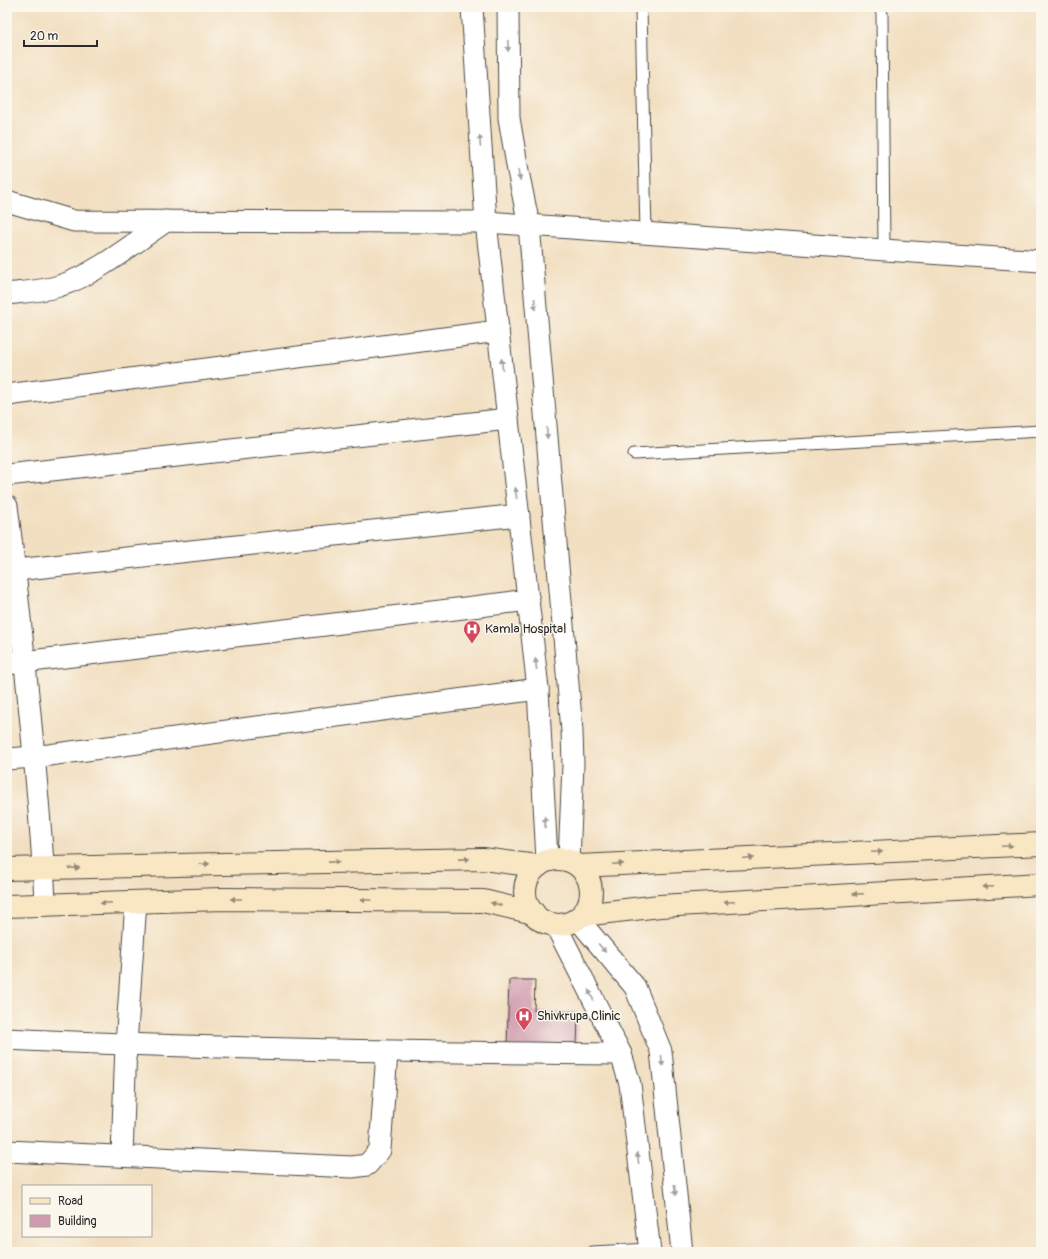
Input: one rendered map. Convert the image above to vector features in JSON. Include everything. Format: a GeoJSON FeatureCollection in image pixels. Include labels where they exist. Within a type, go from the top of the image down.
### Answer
{"type":"FeatureCollection","features":[{"type":"Feature","properties":{"kind":"main road"},"geometry":{"type":"LineString","coordinates":[[7,870],[483,859],[543,863],[574,863],[1041,844]]}},
{"type":"Feature","properties":{"kind":"main road"},"geometry":{"type":"LineString","coordinates":[[543,863],[531,873],[525,894],[528,904],[534,914],[551,924],[562,924],[580,917],[660,906],[1041,884]]}},
{"type":"Feature","properties":{"kind":"main road"},"geometry":{"type":"LineString","coordinates":[[574,863],[586,874],[590,884],[591,895],[588,906],[580,917]]}},
{"type":"Feature","properties":{"kind":"main road"},"geometry":{"type":"LineString","coordinates":[[7,906],[222,899],[483,901],[534,914]]}},
{"type":"Feature","properties":{"kind":"street"},"geometry":{"type":"LineString","coordinates":[[472,7],[486,222],[538,688],[543,863]]}},
{"type":"Feature","properties":{"kind":"street"},"geometry":{"type":"LineString","coordinates":[[508,7],[509,118],[529,225],[572,731],[574,863]]}},
{"type":"Feature","properties":{"kind":"street"},"geometry":{"type":"LineString","coordinates":[[7,201],[74,221],[486,222],[1041,261]]}},
{"type":"Feature","properties":{"kind":"street"},"geometry":{"type":"LineString","coordinates":[[7,294],[57,287],[74,281],[99,267],[166,221]]}},
{"type":"Feature","properties":{"kind":"street"},"geometry":{"type":"LineString","coordinates":[[7,395],[498,331]]}},
{"type":"Feature","properties":{"kind":"street"},"geometry":{"type":"LineString","coordinates":[[7,475],[508,419]]}},
{"type":"Feature","properties":{"kind":"street"},"geometry":{"type":"LineString","coordinates":[[7,506],[16,662],[34,757],[44,868],[45,905]]}},
{"type":"Feature","properties":{"kind":"street"},"geometry":{"type":"LineString","coordinates":[[11,570],[519,515]]}},
{"type":"Feature","properties":{"kind":"street"},"geometry":{"type":"LineString","coordinates":[[16,662],[528,600]]}},
{"type":"Feature","properties":{"kind":"street"},"geometry":{"type":"LineString","coordinates":[[7,759],[34,757],[538,688]]}},
{"type":"Feature","properties":{"kind":"street"},"geometry":{"type":"LineString","coordinates":[[122,1156],[126,1045],[136,902]]}},
{"type":"Feature","properties":{"kind":"street"},"geometry":{"type":"LineString","coordinates":[[580,917],[635,987],[660,1051],[682,1252]]}},
{"type":"Feature","properties":{"kind":"street"},"geometry":{"type":"LineString","coordinates":[[555,924],[621,1054],[630,1084],[650,1250]]}},
{"type":"Feature","properties":{"kind":"street"},"geometry":{"type":"LineString","coordinates":[[7,1039],[126,1045],[387,1052],[621,1054]]}},
{"type":"Feature","properties":{"kind":"street"},"geometry":{"type":"LineString","coordinates":[[7,1151],[352,1167],[367,1165],[380,1150],[387,1052]]}},
{"type":"Feature","properties":{"kind":"lane"},"geometry":{"type":"LineString","coordinates":[[641,7],[646,234]]}},
{"type":"Feature","properties":{"kind":"lane"},"geometry":{"type":"LineString","coordinates":[[880,7],[882,14],[884,250]]}},
{"type":"Feature","properties":{"kind":"lane"},"geometry":{"type":"LineString","coordinates":[[634,454],[1041,431]]}},
{"type":"Feature","properties":{"kind":"lane"},"geometry":{"type":"LineString","coordinates":[[592,1252],[650,1250]]}},
{"type":"Feature","properties":{"kind":"building"},"geometry":{"type":"Polygon","coordinates":[[[509,980],[535,980],[534,1011],[578,1012],[577,1047],[507,1046],[509,980]]]}},
{"type":"Feature","properties":{"kind":"place","name":"Kamla Hospital"},"geometry":{"type":"Point","coordinates":[472,644]}},
{"type":"Feature","properties":{"kind":"place","name":"Shivkrupa Clinic"},"geometry":{"type":"Point","coordinates":[524,1031]}}]}
